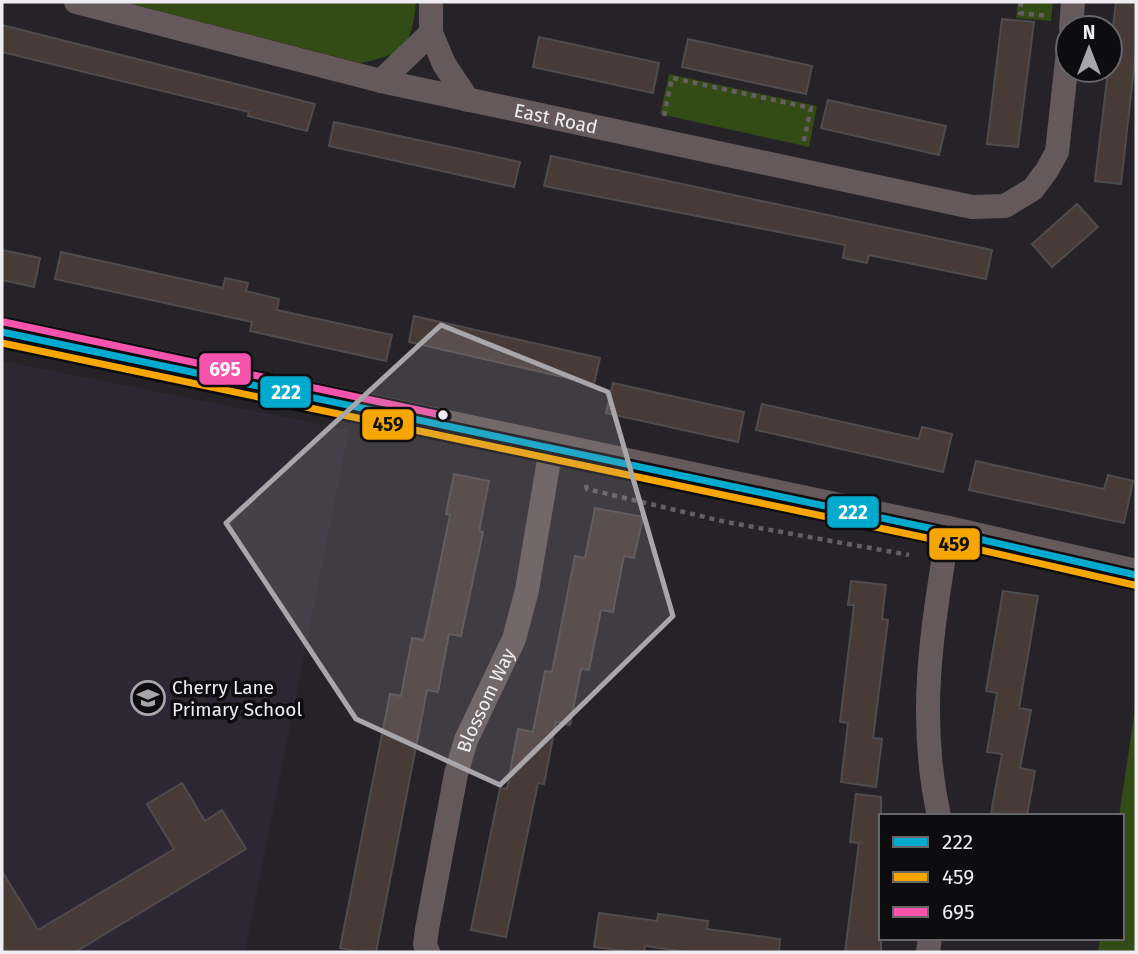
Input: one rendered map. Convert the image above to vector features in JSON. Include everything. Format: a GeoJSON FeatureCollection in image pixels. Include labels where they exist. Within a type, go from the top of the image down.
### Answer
{"type":"FeatureCollection","features":[{"type":"Feature","properties":{"kind":"street","name":"East Road"},"geometry":{"type":"LineString","coordinates":[[76,2],[468,100],[972,207],[1005,206],[1033,189],[1057,152],[1064,84]]}},
{"type":"Feature","properties":{"kind":"street"},"geometry":{"type":"LineString","coordinates":[[431,2],[431,33],[444,64],[468,100]]}},
{"type":"Feature","properties":{"kind":"street"},"geometry":{"type":"LineString","coordinates":[[381,80],[431,33]]}},
{"type":"Feature","properties":{"kind":"street"},"geometry":{"type":"LineString","coordinates":[[2,332],[948,532],[1136,575]]}},
{"type":"Feature","properties":{"kind":"street","name":"Blossom Way"},"geometry":{"type":"LineString","coordinates":[[428,952],[425,944],[427,929],[456,774],[466,740],[514,639],[527,590],[551,448]]}},
{"type":"Feature","properties":{"kind":"street"},"geometry":{"type":"LineString","coordinates":[[939,814],[929,764],[928,688],[935,611],[948,532]]}},
{"type":"Feature","properties":{"kind":"path"},"geometry":{"type":"LineString","coordinates":[[1021,2],[1020,13],[1054,15]]}},
{"type":"Feature","properties":{"kind":"path"},"geometry":{"type":"LineString","coordinates":[[658,140],[672,78],[811,108],[798,170]]}},
{"type":"Feature","properties":{"kind":"path"},"geometry":{"type":"LineString","coordinates":[[579,482],[587,485],[587,489],[726,522],[914,556]]}},
{"type":"Feature","properties":{"kind":"highlighted area"},"geometry":{"type":"Polygon","coordinates":[[[441,325],[608,392],[673,616],[500,785],[356,719],[226,523],[441,325]]]}},
{"type":"Feature","properties":{"kind":"shaded area","name":"Cherry Lane Primary School"},"geometry":{"type":"Polygon","coordinates":[[[2,361],[349,430],[245,952],[2,952],[2,361]]]}},
{"type":"Feature","properties":{"kind":"green space"},"geometry":{"type":"Polygon","coordinates":[[[124,2],[416,2],[412,29],[403,46],[387,56],[360,63],[124,2]]]}},
{"type":"Feature","properties":{"kind":"green space"},"geometry":{"type":"Polygon","coordinates":[[[1018,2],[1053,2],[1051,21],[1016,18],[1018,2]]]}},
{"type":"Feature","properties":{"kind":"green space"},"geometry":{"type":"Polygon","coordinates":[[[669,74],[817,106],[809,147],[660,114],[669,74]]]}},
{"type":"Feature","properties":{"kind":"green space"},"geometry":{"type":"Polygon","coordinates":[[[1135,709],[1136,952],[1098,952],[1100,940],[1124,940],[1124,814],[1119,814],[1135,709]]]}},
{"type":"Feature","properties":{"kind":"building"},"geometry":{"type":"Polygon","coordinates":[[[1116,2],[1136,2],[1136,50],[1121,184],[1095,181],[1106,84],[1124,84],[1124,14],[1115,14],[1116,2]]]}},
{"type":"Feature","properties":{"kind":"building"},"geometry":{"type":"Polygon","coordinates":[[[1002,19],[1034,22],[1018,147],[987,144],[1002,19]]]}},
{"type":"Feature","properties":{"kind":"building"},"geometry":{"type":"Polygon","coordinates":[[[2,25],[315,104],[307,131],[248,116],[249,112],[2,52],[2,25]]]}},
{"type":"Feature","properties":{"kind":"building"},"geometry":{"type":"Polygon","coordinates":[[[539,37],[659,63],[653,93],[533,67],[539,37]]]}},
{"type":"Feature","properties":{"kind":"building"},"geometry":{"type":"Polygon","coordinates":[[[688,39],[812,66],[806,94],[682,67],[688,39]]]}},
{"type":"Feature","properties":{"kind":"building"},"geometry":{"type":"Polygon","coordinates":[[[828,100],[946,126],[939,155],[821,128],[828,100]]]}},
{"type":"Feature","properties":{"kind":"building"},"geometry":{"type":"Polygon","coordinates":[[[334,122],[520,162],[514,187],[329,146],[334,122]]]}},
{"type":"Feature","properties":{"kind":"building"},"geometry":{"type":"Polygon","coordinates":[[[551,156],[992,250],[986,279],[869,255],[867,263],[843,258],[845,245],[544,186],[551,156]]]}},
{"type":"Feature","properties":{"kind":"building"},"geometry":{"type":"Polygon","coordinates":[[[1077,204],[1098,227],[1052,267],[1032,244],[1077,204]]]}},
{"type":"Feature","properties":{"kind":"building"},"geometry":{"type":"Polygon","coordinates":[[[2,250],[40,258],[34,287],[2,280],[2,250]]]}},
{"type":"Feature","properties":{"kind":"building"},"geometry":{"type":"Polygon","coordinates":[[[61,252],[223,288],[225,278],[248,283],[246,291],[279,299],[277,310],[392,335],[386,361],[250,331],[252,322],[55,279],[61,252]]]}},
{"type":"Feature","properties":{"kind":"building"},"geometry":{"type":"Polygon","coordinates":[[[414,316],[600,358],[594,384],[409,342],[414,316]]]}},
{"type":"Feature","properties":{"kind":"building"},"geometry":{"type":"Polygon","coordinates":[[[613,383],[744,412],[738,442],[606,413],[613,383]]]}},
{"type":"Feature","properties":{"kind":"building"},"geometry":{"type":"Polygon","coordinates":[[[762,404],[919,439],[922,427],[952,434],[943,472],[756,430],[762,404]]]}},
{"type":"Feature","properties":{"kind":"building"},"geometry":{"type":"Polygon","coordinates":[[[976,461],[1104,489],[1108,475],[1133,481],[1124,523],[969,490],[976,461]]]}},
{"type":"Feature","properties":{"kind":"building"},"geometry":{"type":"Polygon","coordinates":[[[454,474],[489,481],[479,531],[483,532],[461,636],[449,634],[438,692],[427,690],[376,952],[340,948],[390,694],[401,696],[412,638],[424,640],[450,515],[446,514],[454,474]]]}},
{"type":"Feature","properties":{"kind":"building"},"geometry":{"type":"Polygon","coordinates":[[[595,508],[643,517],[634,558],[624,556],[613,612],[601,610],[589,670],[581,669],[570,725],[556,722],[544,784],[538,783],[506,937],[471,930],[500,788],[507,789],[518,729],[533,732],[545,671],[552,672],[575,556],[585,558],[595,508]]]}},
{"type":"Feature","properties":{"kind":"building"},"geometry":{"type":"Polygon","coordinates":[[[851,581],[886,585],[882,619],[888,620],[873,738],[882,739],[876,787],[841,782],[848,723],[840,722],[854,605],[848,605],[851,581]]]}},
{"type":"Feature","properties":{"kind":"building"},"geometry":{"type":"Polygon","coordinates":[[[1003,591],[1038,596],[1019,708],[1031,710],[1020,768],[1035,771],[1027,814],[991,813],[1002,754],[987,752],[997,693],[986,691],[1003,591]]]}},
{"type":"Feature","properties":{"kind":"building"},"geometry":{"type":"Polygon","coordinates":[[[182,783],[205,821],[222,810],[246,849],[75,952],[2,952],[2,871],[38,930],[174,849],[147,804],[182,783]]]}},
{"type":"Feature","properties":{"kind":"building"},"geometry":{"type":"Polygon","coordinates":[[[856,794],[881,797],[881,952],[845,952],[859,843],[850,842],[856,794]]]}},
{"type":"Feature","properties":{"kind":"building"},"geometry":{"type":"Polygon","coordinates":[[[599,913],[657,921],[658,914],[708,921],[707,929],[780,939],[779,952],[687,952],[645,946],[644,952],[633,952],[594,947],[599,913]]]}},
{"type":"Feature","properties":{"kind":"transit line","name":"695"},"geometry":{"type":"LineString","coordinates":[[4,322],[446,416]]}},
{"type":"Feature","properties":{"kind":"transit line","name":"222"},"geometry":{"type":"LineString","coordinates":[[2,332],[948,532],[1136,575]]}},
{"type":"Feature","properties":{"kind":"transit line","name":"459"},"geometry":{"type":"LineString","coordinates":[[2,343],[946,542],[1134,585]]}},
{"type":"Feature","properties":{"kind":"place","name":"Cherry Lane Primary School"},"geometry":{"type":"Point","coordinates":[148,698]}}]}
